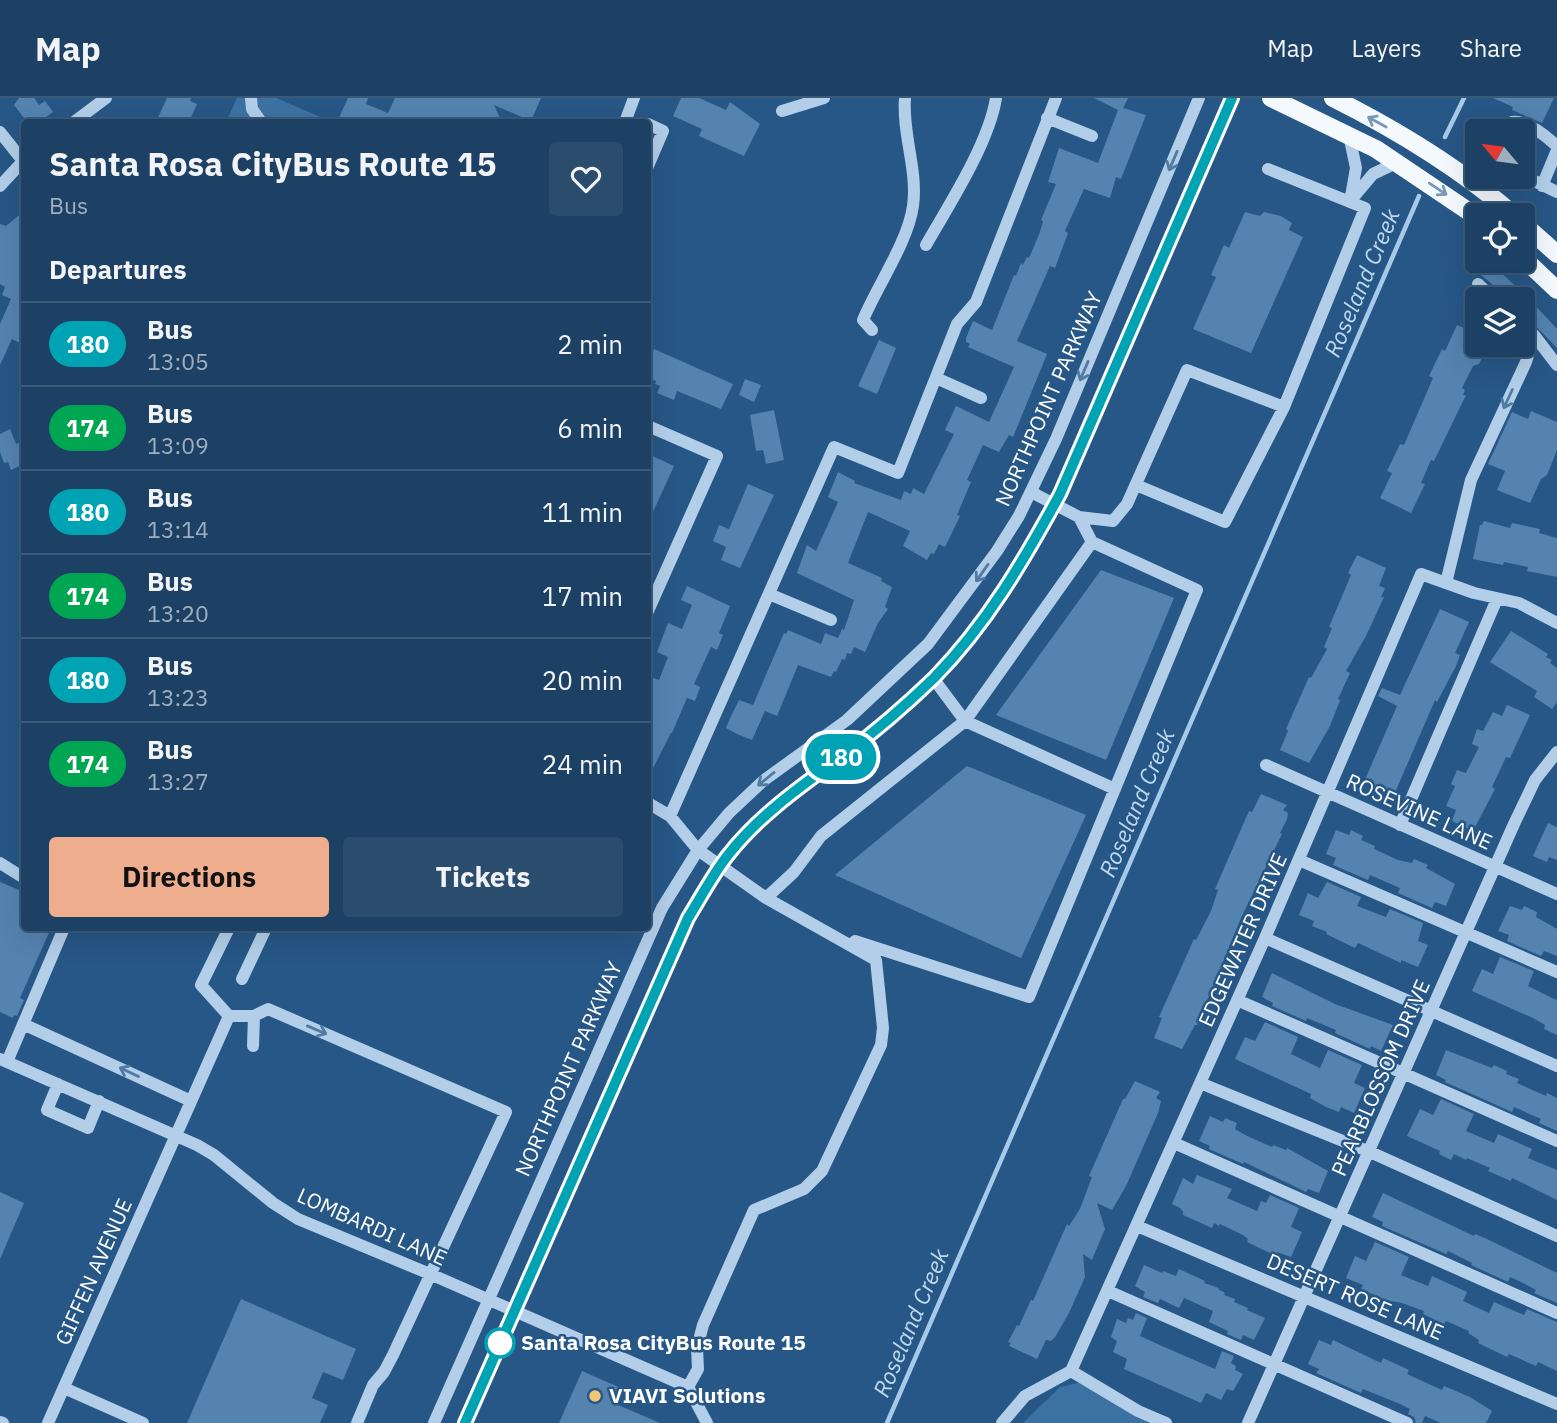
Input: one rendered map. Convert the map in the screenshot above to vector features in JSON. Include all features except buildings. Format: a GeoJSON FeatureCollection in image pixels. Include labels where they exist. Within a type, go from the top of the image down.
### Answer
{"type":"FeatureCollection","features":[{"type":"Feature","properties":{"kind":"main road"},"geometry":{"type":"LineString","coordinates":[[1271,98],[1398,162],[1465,209]]}},
{"type":"Feature","properties":{"kind":"main road"},"geometry":{"type":"LineString","coordinates":[[1334,98],[1407,139],[1500,203]]}},
{"type":"Feature","properties":{"kind":"main road"},"geometry":{"type":"LineString","coordinates":[[1535,235],[1557,254]]}},
{"type":"Feature","properties":{"kind":"main road"},"geometry":{"type":"LineString","coordinates":[[1535,269],[1557,290]]}},
{"type":"Feature","properties":{"kind":"street"},"geometry":{"type":"LineString","coordinates":[[78,119],[106,98]]}},
{"type":"Feature","properties":{"kind":"street"},"geometry":{"type":"LineString","coordinates":[[251,98],[252,109],[259,119]]}},
{"type":"Feature","properties":{"kind":"street"},"geometry":{"type":"LineString","coordinates":[[626,119],[634,98]]}},
{"type":"Feature","properties":{"kind":"street"},"geometry":{"type":"LineString","coordinates":[[782,111],[824,98]]}},
{"type":"Feature","properties":{"kind":"street"},"geometry":{"type":"LineString","coordinates":[[872,330],[863,320],[902,240],[913,206],[905,98]]}},
{"type":"Feature","properties":{"kind":"street"},"geometry":{"type":"LineString","coordinates":[[926,245],[959,189],[993,114],[996,98]]}},
{"type":"Feature","properties":{"kind":"street"},"geometry":{"type":"LineString","coordinates":[[670,816],[834,447],[898,473],[957,324],[976,302],[1056,98]]}},
{"type":"Feature","properties":{"kind":"street","name":"NORTHPOINT PARKWAY"},"geometry":{"type":"LineString","coordinates":[[434,1423],[662,908],[698,850],[729,813],[763,781],[847,720],[928,644],[997,551],[1031,492],[1199,98]]}},
{"type":"Feature","properties":{"kind":"street"},"geometry":{"type":"LineString","coordinates":[[465,1423],[676,943],[694,908],[728,855],[770,812],[876,730],[933,678],[1009,584],[1055,504],[1232,98]]}},
{"type":"Feature","properties":{"kind":"street"},"geometry":{"type":"LineString","coordinates":[[1047,118],[1092,136]]}},
{"type":"Feature","properties":{"kind":"street"},"geometry":{"type":"LineString","coordinates":[[651,125],[663,131],[651,159]]}},
{"type":"Feature","properties":{"kind":"street"},"geometry":{"type":"LineString","coordinates":[[1535,131],[1548,138],[1557,148],[1542,186]]}},
{"type":"Feature","properties":{"kind":"street"},"geometry":{"type":"LineString","coordinates":[[0,132],[21,156]]}},
{"type":"Feature","properties":{"kind":"street"},"geometry":{"type":"LineString","coordinates":[[1349,135],[1356,167],[1350,202]]}},
{"type":"Feature","properties":{"kind":"street"},"geometry":{"type":"LineString","coordinates":[[1350,202],[1373,174],[1398,162]]}},
{"type":"Feature","properties":{"kind":"street"},"geometry":{"type":"LineString","coordinates":[[0,186],[21,163]]}},
{"type":"Feature","properties":{"kind":"street"},"geometry":{"type":"LineString","coordinates":[[1136,485],[1224,522],[1284,407],[1365,208],[1268,169]]}},
{"type":"Feature","properties":{"kind":"street"},"geometry":{"type":"LineString","coordinates":[[1535,182],[1557,192]]}},
{"type":"Feature","properties":{"kind":"street"},"geometry":{"type":"LineString","coordinates":[[1478,284],[1481,287]]}},
{"type":"Feature","properties":{"kind":"street"},"geometry":{"type":"LineString","coordinates":[[1535,336],[1557,365]]}},
{"type":"Feature","properties":{"kind":"street"},"geometry":{"type":"LineString","coordinates":[[1446,583],[1471,480],[1527,357]]}},
{"type":"Feature","properties":{"kind":"street"},"geometry":{"type":"LineString","coordinates":[[1031,492],[1079,517],[1113,521],[1127,504],[1187,370],[1284,407]]}},
{"type":"Feature","properties":{"kind":"street"},"geometry":{"type":"LineString","coordinates":[[936,378],[981,398]]}},
{"type":"Feature","properties":{"kind":"street"},"geometry":{"type":"LineString","coordinates":[[651,427],[717,456],[651,604]]}},
{"type":"Feature","properties":{"kind":"street"},"geometry":{"type":"LineString","coordinates":[[833,934],[1029,997],[1197,590],[1092,542],[1079,517]]}},
{"type":"Feature","properties":{"kind":"street"},"geometry":{"type":"LineString","coordinates":[[766,898],[794,872],[821,836],[965,721],[1092,542]]}},
{"type":"Feature","properties":{"kind":"street","name":"EDGEWATER DRIVE"},"geometry":{"type":"LineString","coordinates":[[1071,1371],[1265,938],[1421,574],[1497,599],[1518,603],[1557,623]]}},
{"type":"Feature","properties":{"kind":"street"},"geometry":{"type":"LineString","coordinates":[[769,594],[831,620]]}},
{"type":"Feature","properties":{"kind":"street"},"geometry":{"type":"LineString","coordinates":[[1400,825],[1497,599]]}},
{"type":"Feature","properties":{"kind":"street"},"geometry":{"type":"LineString","coordinates":[[933,678],[965,721],[1115,789]]}},
{"type":"Feature","properties":{"kind":"street","name":"PEARBLOSSOM DRIVE"},"geometry":{"type":"LineString","coordinates":[[1248,1423],[1535,780],[1557,752]]}},
{"type":"Feature","properties":{"kind":"street","name":"ROSEVINE LANE"},"geometry":{"type":"LineString","coordinates":[[1266,765],[1557,894]]}},
{"type":"Feature","properties":{"kind":"street"},"geometry":{"type":"LineString","coordinates":[[651,805],[670,816],[698,850],[766,898],[876,960],[883,1028],[881,1045],[822,1171],[804,1189],[754,1210],[703,1325],[697,1348],[698,1369],[688,1387],[706,1423]]}},
{"type":"Feature","properties":{"kind":"street"},"geometry":{"type":"LineString","coordinates":[[1299,860],[1557,972]]}},
{"type":"Feature","properties":{"kind":"street"},"geometry":{"type":"LineString","coordinates":[[0,863],[21,876]]}},
{"type":"Feature","properties":{"kind":"street"},"geometry":{"type":"LineString","coordinates":[[4,1060],[23,1024],[63,931]]}},
{"type":"Feature","properties":{"kind":"street"},"geometry":{"type":"LineString","coordinates":[[228,931],[201,985],[229,1016],[254,1016],[268,1009],[506,1112],[393,1355],[373,1385],[357,1423]]}},
{"type":"Feature","properties":{"kind":"street"},"geometry":{"type":"LineString","coordinates":[[243,979],[265,931]]}},
{"type":"Feature","properties":{"kind":"street"},"geometry":{"type":"LineString","coordinates":[[1265,938],[1557,1066]]}},
{"type":"Feature","properties":{"kind":"street"},"geometry":{"type":"LineString","coordinates":[[1237,1000],[1557,1141]]}},
{"type":"Feature","properties":{"kind":"street","name":"GIFFEN AVENUE"},"geometry":{"type":"LineString","coordinates":[[48,1423],[229,1016]]}},
{"type":"Feature","properties":{"kind":"street"},"geometry":{"type":"LineString","coordinates":[[253,1046],[254,1016]]}},
{"type":"Feature","properties":{"kind":"street"},"geometry":{"type":"LineString","coordinates":[[23,1024],[191,1101]]}},
{"type":"Feature","properties":{"kind":"street","name":"LOMBARDI LANE"},"geometry":{"type":"LineString","coordinates":[[4,1060],[214,1155],[257,1191],[298,1219],[688,1387]]}},
{"type":"Feature","properties":{"kind":"street"},"geometry":{"type":"LineString","coordinates":[[1200,1083],[1370,1152],[1557,1237]]}},
{"type":"Feature","properties":{"kind":"street"},"geometry":{"type":"LineString","coordinates":[[58,1084],[47,1110],[88,1128],[99,1101]]}},
{"type":"Feature","properties":{"kind":"street"},"geometry":{"type":"LineString","coordinates":[[1174,1143],[1557,1313]]}},
{"type":"Feature","properties":{"kind":"street","name":"DESERT ROSE LANE"},"geometry":{"type":"LineString","coordinates":[[1137,1226],[1557,1404]]}},
{"type":"Feature","properties":{"kind":"street"},"geometry":{"type":"LineString","coordinates":[[1108,1291],[1407,1423]]}},
{"type":"Feature","properties":{"kind":"street"},"geometry":{"type":"LineString","coordinates":[[1002,1423],[1026,1396],[1071,1371],[1138,1411],[1166,1423]]}},
{"type":"Feature","properties":{"kind":"street"},"geometry":{"type":"LineString","coordinates":[[64,1388],[143,1423]]}},
{"type":"Feature","properties":{"kind":"shaded area"},"geometry":{"type":"Polygon","coordinates":[[[237,98],[276,98],[325,119],[227,119],[237,98]]]}},
{"type":"Feature","properties":{"kind":"shaded area"},"geometry":{"type":"Polygon","coordinates":[[[1082,1382],[1154,1423],[1023,1423],[1060,1387],[1082,1382]]]}},
{"type":"Feature","properties":{"kind":"waterway","name":"Roseland Creek"},"geometry":{"type":"LineString","coordinates":[[1445,137],[1464,98]]}},
{"type":"Feature","properties":{"kind":"waterway","name":"Roseland Creek"},"geometry":{"type":"LineString","coordinates":[[887,1423],[1419,196]]}},
{"type":"Feature","properties":{"kind":"bus line","name":"180"},"geometry":{"type":"LineString","coordinates":[[465,1423],[688,918],[728,855],[746,836],[797,789],[885,723],[933,678],[1009,584],[1060,494],[1232,98]]}},
{"type":"Feature","properties":{"kind":"place","name":"Santa Rosa CityBus Route 15"},"geometry":{"type":"Point","coordinates":[500,1343]}},
{"type":"Feature","properties":{"kind":"place","name":"VIAVI Solutions"},"geometry":{"type":"Point","coordinates":[595,1396]}}]}
